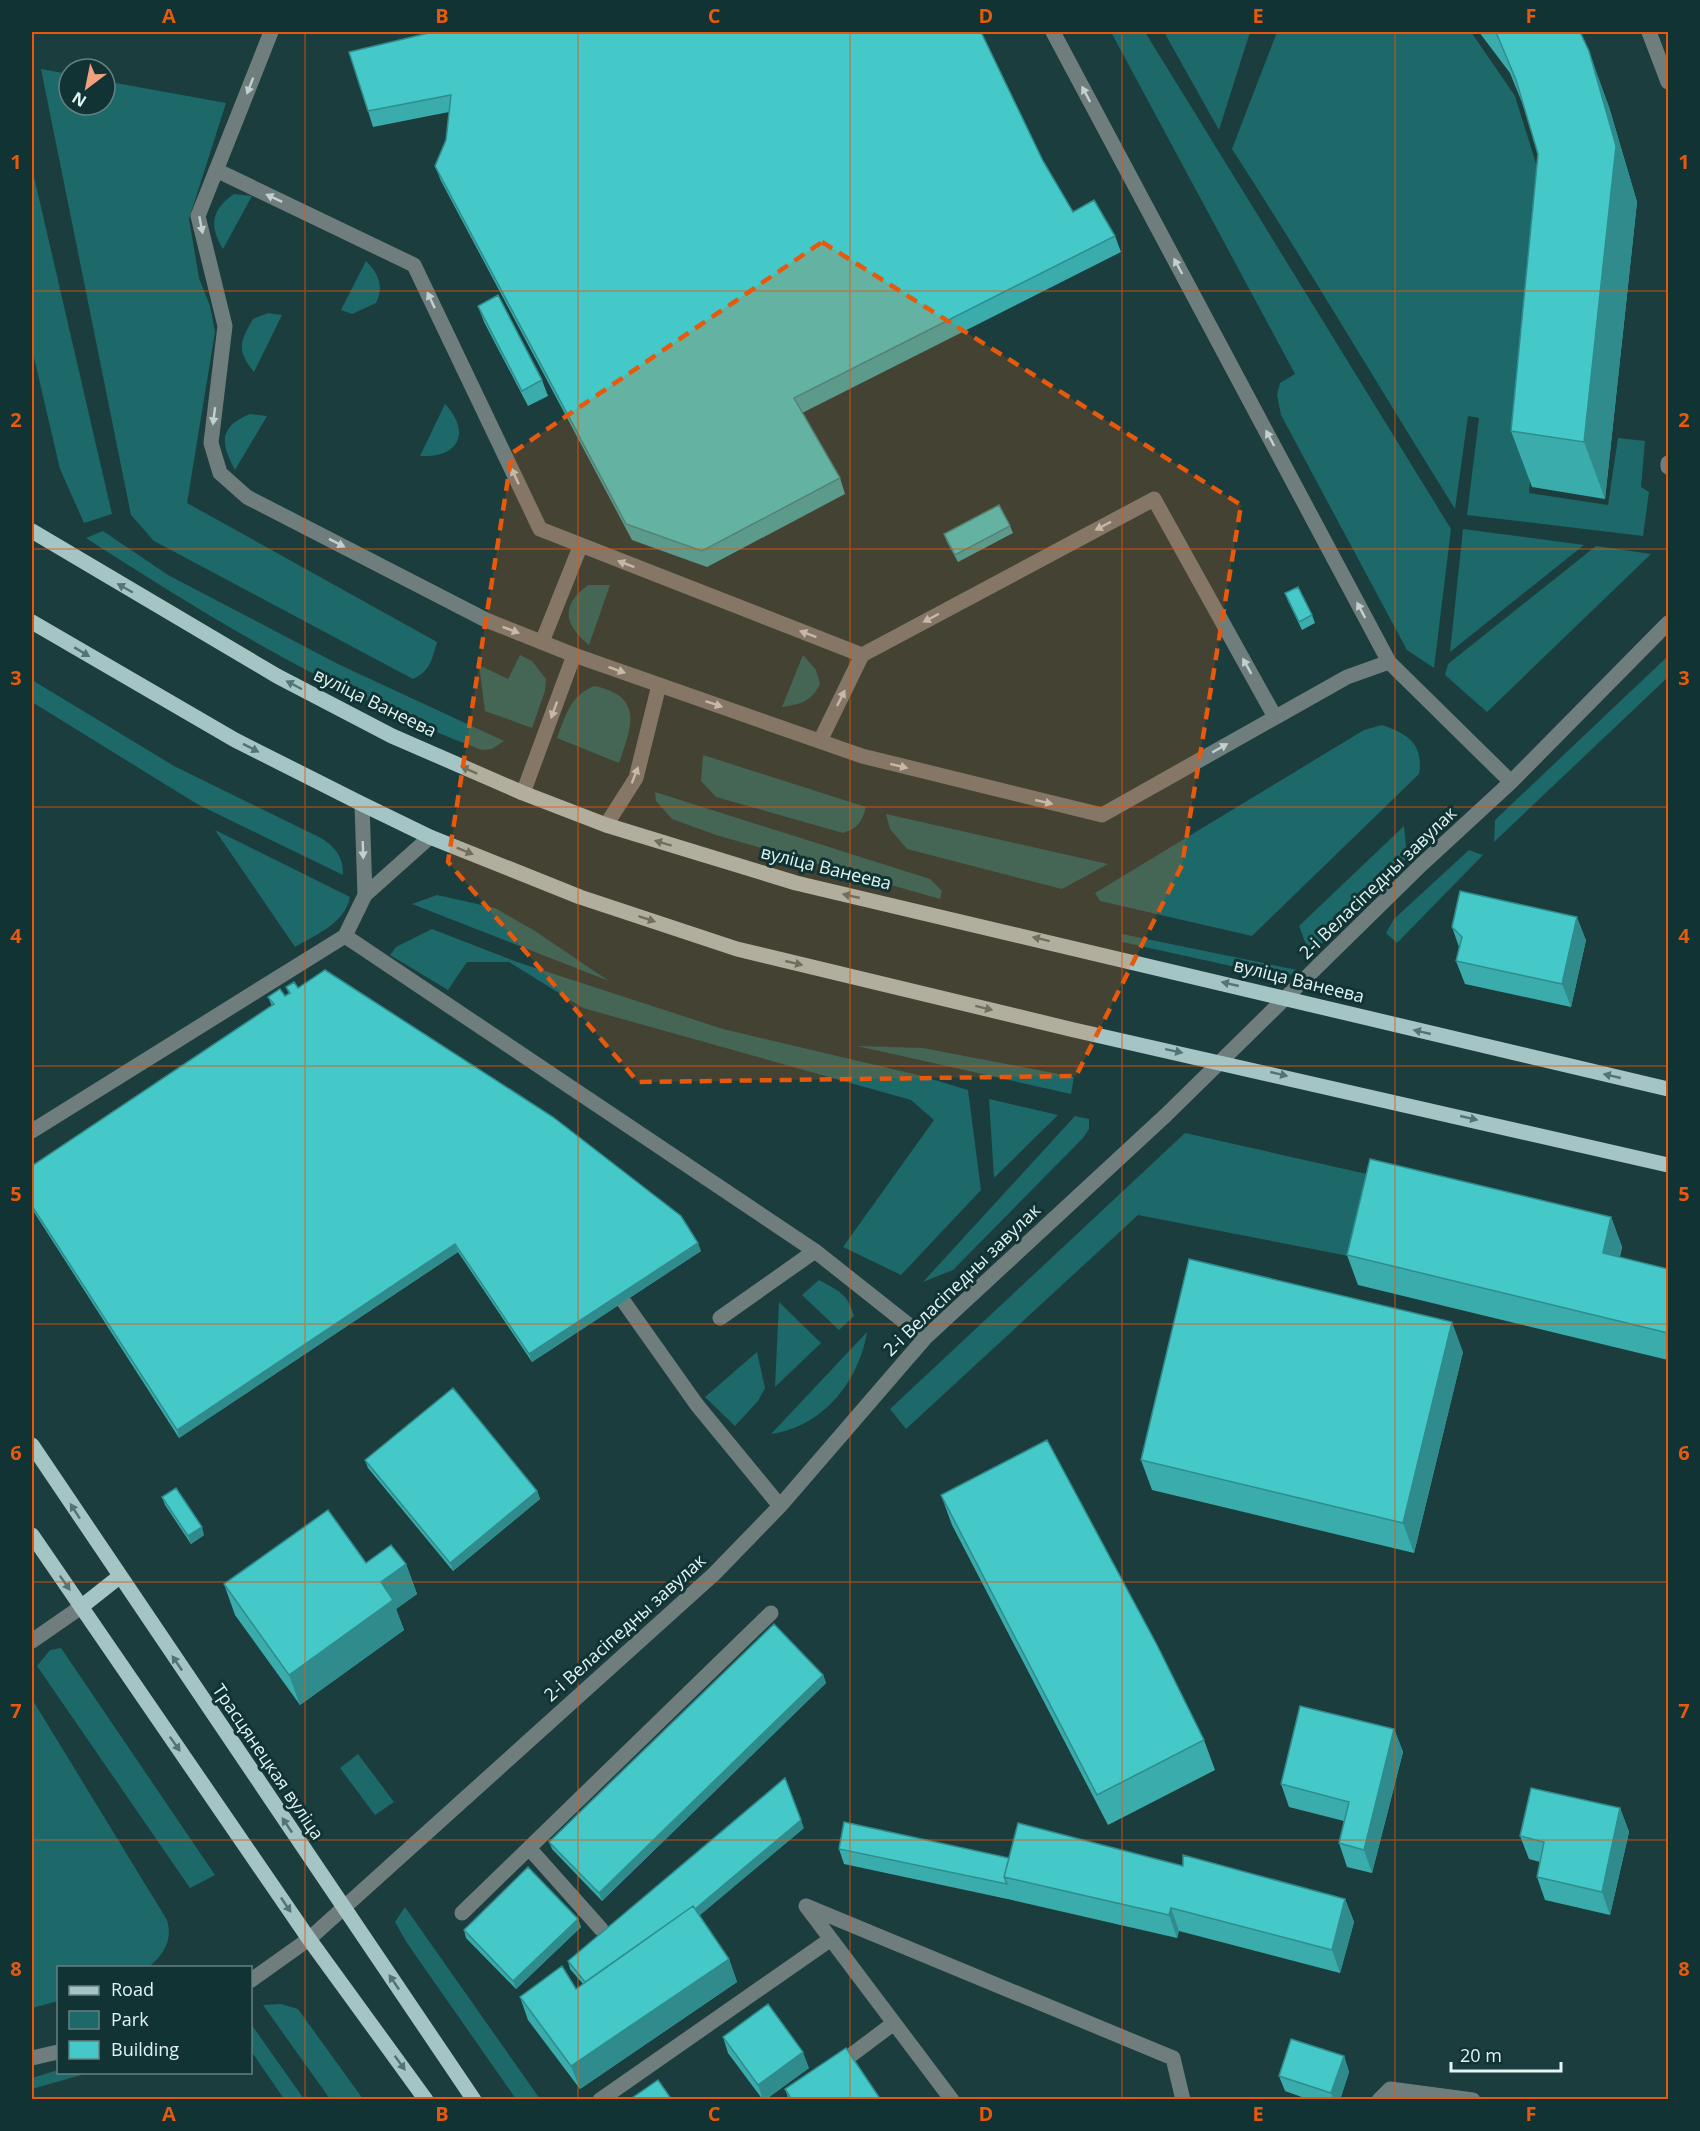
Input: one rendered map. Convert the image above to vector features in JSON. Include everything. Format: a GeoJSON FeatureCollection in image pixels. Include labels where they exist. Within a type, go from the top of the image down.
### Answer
{"type":"FeatureCollection","features":[{"type":"Feature","properties":{"kind":"main road","name":"вуліца Ванеева"},"geometry":{"type":"LineString","coordinates":[[32,531],[277,676],[392,736],[523,793],[606,825],[796,883],[1287,997],[1668,1089]]}},
{"type":"Feature","properties":{"kind":"main road"},"geometry":{"type":"LineString","coordinates":[[32,622],[235,740],[362,804],[430,837],[580,897],[737,949],[1083,1032],[1668,1165]]}},
{"type":"Feature","properties":{"kind":"main road","name":"Трасцянецкая вуліца"},"geometry":{"type":"LineString","coordinates":[[32,1445],[118,1577],[474,2100]]}},
{"type":"Feature","properties":{"kind":"main road"},"geometry":{"type":"LineString","coordinates":[[32,1535],[309,1939],[426,2100]]}},
{"type":"Feature","properties":{"kind":"main road"},"geometry":{"type":"LineString","coordinates":[[81,1607],[118,1577]]}},
{"type":"Feature","properties":{"kind":"street"},"geometry":{"type":"LineString","coordinates":[[271,32],[198,216],[225,326],[211,443],[220,473],[247,497],[486,620],[574,655],[873,759],[1102,815],[1347,677],[1389,662]]}},
{"type":"Feature","properties":{"kind":"street"},"geometry":{"type":"LineString","coordinates":[[1053,32],[1389,662],[1511,782]]}},
{"type":"Feature","properties":{"kind":"street"},"geometry":{"type":"LineString","coordinates":[[1649,32],[1668,82]]}},
{"type":"Feature","properties":{"kind":"street"},"geometry":{"type":"LineString","coordinates":[[216,170],[414,265],[540,529],[580,547],[862,655]]}},
{"type":"Feature","properties":{"kind":"street"},"geometry":{"type":"LineString","coordinates":[[820,741],[862,655],[1154,499],[1275,717]]}},
{"type":"Feature","properties":{"kind":"street"},"geometry":{"type":"LineString","coordinates":[[542,642],[580,547]]}},
{"type":"Feature","properties":{"kind":"street","name":"2-і Веласіпедны завулак"},"geometry":{"type":"LineString","coordinates":[[252,1980],[309,1939],[344,1909],[714,1574],[780,1506],[925,1338],[1222,1062],[1421,866],[1511,782],[1668,623]]}},
{"type":"Feature","properties":{"kind":"street"},"geometry":{"type":"LineString","coordinates":[[523,793],[574,655]]}},
{"type":"Feature","properties":{"kind":"street"},"geometry":{"type":"LineString","coordinates":[[606,825],[636,778],[659,685]]}},
{"type":"Feature","properties":{"kind":"street"},"geometry":{"type":"LineString","coordinates":[[362,804],[365,895]]}},
{"type":"Feature","properties":{"kind":"street"},"geometry":{"type":"LineString","coordinates":[[32,1131],[345,936],[365,895],[430,837]]}},
{"type":"Feature","properties":{"kind":"street"},"geometry":{"type":"LineString","coordinates":[[345,936],[815,1251],[925,1338]]}},
{"type":"Feature","properties":{"kind":"street"},"geometry":{"type":"LineString","coordinates":[[720,1318],[815,1251]]}},
{"type":"Feature","properties":{"kind":"street"},"geometry":{"type":"LineString","coordinates":[[624,1302],[697,1405],[780,1506]]}},
{"type":"Feature","properties":{"kind":"street"},"geometry":{"type":"LineString","coordinates":[[32,1641],[81,1607]]}},
{"type":"Feature","properties":{"kind":"street"},"geometry":{"type":"LineString","coordinates":[[462,1913],[771,1613]]}},
{"type":"Feature","properties":{"kind":"street"},"geometry":{"type":"LineString","coordinates":[[529,1848],[601,1929]]}},
{"type":"Feature","properties":{"kind":"street"},"geometry":{"type":"LineString","coordinates":[[952,2100],[806,1906],[1173,2058],[1183,2100]]}},
{"type":"Feature","properties":{"kind":"street"},"geometry":{"type":"LineString","coordinates":[[600,2100],[831,1939]]}},
{"type":"Feature","properties":{"kind":"street"},"geometry":{"type":"LineString","coordinates":[[820,2079],[894,2023]]}},
{"type":"Feature","properties":{"kind":"street"},"geometry":{"type":"LineString","coordinates":[[32,2058],[57,2052]]}},
{"type":"Feature","properties":{"kind":"street"},"geometry":{"type":"LineString","coordinates":[[1380,2100],[1390,2089],[1473,2100]]}},
{"type":"Feature","properties":{"kind":"highlighted area"},"geometry":{"type":"Polygon","coordinates":[[[822,242],[1241,505],[1182,865],[1076,1076],[638,1082],[448,862],[512,453],[822,242]]]}},
{"type":"Feature","properties":{"kind":"green space"},"geometry":{"type":"Polygon","coordinates":[[[1111,32],[1145,32],[1451,529],[1434,668],[1407,650],[1281,415],[1277,395],[1280,383],[1295,374],[1111,32]]]}},
{"type":"Feature","properties":{"kind":"green space"},"geometry":{"type":"Polygon","coordinates":[[[1164,32],[1250,32],[1219,130],[1164,32]]]}},
{"type":"Feature","properties":{"kind":"green space"},"geometry":{"type":"Polygon","coordinates":[[[1277,32],[1471,32],[1515,96],[1553,218],[1529,493],[1608,505],[1618,438],[1645,441],[1641,487],[1649,492],[1643,536],[1467,515],[1479,418],[1468,416],[1455,509],[1232,149],[1277,32]]]}},
{"type":"Feature","properties":{"kind":"green space"},"geometry":{"type":"Polygon","coordinates":[[[41,69],[57,72],[57,117],[117,117],[117,83],[226,103],[189,219],[199,278],[210,306],[215,332],[187,503],[437,642],[430,664],[413,679],[154,541],[131,515],[41,69]]]}},
{"type":"Feature","properties":{"kind":"green space"},"geometry":{"type":"Polygon","coordinates":[[[32,168],[112,514],[84,523],[60,469],[32,349],[32,168]]]}},
{"type":"Feature","properties":{"kind":"green space"},"geometry":{"type":"Polygon","coordinates":[[[234,194],[252,196],[223,249],[214,226],[215,219],[221,206],[234,194]]]}},
{"type":"Feature","properties":{"kind":"green space"},"geometry":{"type":"Polygon","coordinates":[[[366,261],[379,281],[380,292],[376,303],[352,314],[341,310],[366,261]]]}},
{"type":"Feature","properties":{"kind":"green space"},"geometry":{"type":"Polygon","coordinates":[[[268,313],[282,315],[254,372],[244,358],[243,340],[253,319],[268,313]]]}},
{"type":"Feature","properties":{"kind":"green space"},"geometry":{"type":"Polygon","coordinates":[[[445,404],[458,425],[457,442],[444,453],[420,456],[445,404]]]}},
{"type":"Feature","properties":{"kind":"green space"},"geometry":{"type":"Polygon","coordinates":[[[250,414],[267,416],[235,470],[227,451],[225,436],[232,424],[250,414]]]}},
{"type":"Feature","properties":{"kind":"green space"},"geometry":{"type":"Polygon","coordinates":[[[1463,529],[1584,545],[1450,652],[1463,529]]]}},
{"type":"Feature","properties":{"kind":"green space"},"geometry":{"type":"Polygon","coordinates":[[[103,531],[168,575],[340,665],[504,741],[492,749],[482,750],[379,706],[278,655],[181,598],[86,538],[103,531]]]}},
{"type":"Feature","properties":{"kind":"green space"},"geometry":{"type":"Polygon","coordinates":[[[1596,546],[1651,554],[1487,712],[1445,675],[1448,664],[1596,546]]]}},
{"type":"Feature","properties":{"kind":"green space"},"geometry":{"type":"Polygon","coordinates":[[[588,585],[610,585],[589,645],[574,630],[569,615],[573,600],[588,585]]]}},
{"type":"Feature","properties":{"kind":"green space"},"geometry":{"type":"Polygon","coordinates":[[[520,655],[532,661],[546,679],[545,691],[532,728],[485,711],[479,665],[508,679],[520,655]]]}},
{"type":"Feature","properties":{"kind":"green space"},"geometry":{"type":"Polygon","coordinates":[[[803,655],[816,670],[820,684],[813,695],[805,701],[782,707],[803,655]]]}},
{"type":"Feature","properties":{"kind":"green space"},"geometry":{"type":"Polygon","coordinates":[[[1668,656],[1668,677],[1494,842],[1495,820],[1668,656]]]}},
{"type":"Feature","properties":{"kind":"green space"},"geometry":{"type":"Polygon","coordinates":[[[32,680],[174,766],[321,838],[338,853],[343,875],[197,804],[32,702],[32,680]]]}},
{"type":"Feature","properties":{"kind":"green space"},"geometry":{"type":"Polygon","coordinates":[[[594,686],[621,697],[630,714],[628,737],[619,763],[557,738],[566,714],[574,701],[594,686]]]}},
{"type":"Feature","properties":{"kind":"green space"},"geometry":{"type":"Polygon","coordinates":[[[1382,725],[1399,732],[1412,742],[1419,755],[1419,774],[1252,936],[1100,901],[1095,893],[1364,730],[1382,725]]]}},
{"type":"Feature","properties":{"kind":"green space"},"geometry":{"type":"Polygon","coordinates":[[[703,755],[866,807],[863,817],[856,827],[843,833],[716,797],[701,781],[703,755]]]}},
{"type":"Feature","properties":{"kind":"green space"},"geometry":{"type":"Polygon","coordinates":[[[655,792],[930,879],[942,891],[940,899],[716,835],[672,819],[656,801],[655,792]]]}},
{"type":"Feature","properties":{"kind":"green space"},"geometry":{"type":"Polygon","coordinates":[[[886,814],[1108,864],[1062,889],[907,849],[890,829],[886,814]]]}},
{"type":"Feature","properties":{"kind":"green space"},"geometry":{"type":"Polygon","coordinates":[[[1404,826],[1407,858],[1310,955],[1299,926],[1404,826]]]}},
{"type":"Feature","properties":{"kind":"green space"},"geometry":{"type":"Polygon","coordinates":[[[215,830],[350,897],[347,906],[329,927],[295,947],[215,830]]]}},
{"type":"Feature","properties":{"kind":"green space"},"geometry":{"type":"Polygon","coordinates":[[[1469,850],[1483,855],[1397,943],[1386,933],[1394,919],[1469,850]]]}},
{"type":"Feature","properties":{"kind":"green space"},"geometry":{"type":"Polygon","coordinates":[[[437,895],[495,908],[535,931],[609,981],[412,904],[437,895]]]}},
{"type":"Feature","properties":{"kind":"green space"},"geometry":{"type":"Polygon","coordinates":[[[432,929],[517,962],[723,1029],[918,1075],[968,1090],[981,1190],[901,1275],[843,1247],[934,1120],[911,1100],[583,1008],[509,962],[467,962],[448,990],[390,955],[396,947],[432,929]]]}},
{"type":"Feature","properties":{"kind":"green space"},"geometry":{"type":"Polygon","coordinates":[[[1122,934],[1297,970],[1286,978],[1122,942],[1122,934]]]}},
{"type":"Feature","properties":{"kind":"green space"},"geometry":{"type":"Polygon","coordinates":[[[857,1046],[923,1048],[1074,1077],[1071,1094],[857,1046]]]}},
{"type":"Feature","properties":{"kind":"green space"},"geometry":{"type":"Polygon","coordinates":[[[989,1099],[1058,1115],[994,1178],[989,1099]]]}},
{"type":"Feature","properties":{"kind":"green space"},"geometry":{"type":"Polygon","coordinates":[[[1075,1116],[1089,1119],[1089,1129],[1083,1138],[953,1270],[923,1282],[1075,1116]]]}},
{"type":"Feature","properties":{"kind":"green space"},"geometry":{"type":"Polygon","coordinates":[[[1185,1133],[1545,1214],[1364,1259],[1138,1215],[906,1429],[890,1409],[1185,1133]]]}},
{"type":"Feature","properties":{"kind":"green space"},"geometry":{"type":"Polygon","coordinates":[[[819,1280],[842,1294],[852,1309],[854,1316],[839,1330],[802,1295],[819,1280]]]}},
{"type":"Feature","properties":{"kind":"green space"},"geometry":{"type":"Polygon","coordinates":[[[779,1302],[821,1343],[775,1387],[779,1302]]]}},
{"type":"Feature","properties":{"kind":"green space"},"geometry":{"type":"Polygon","coordinates":[[[867,1332],[856,1368],[836,1399],[807,1422],[790,1430],[771,1434],[867,1332]]]}},
{"type":"Feature","properties":{"kind":"green space"},"geometry":{"type":"Polygon","coordinates":[[[757,1352],[765,1388],[758,1401],[735,1426],[705,1397],[757,1352]]]}},
{"type":"Feature","properties":{"kind":"green space"},"geometry":{"type":"Polygon","coordinates":[[[61,1648],[215,1875],[190,1888],[37,1666],[50,1650],[61,1648]]]}},
{"type":"Feature","properties":{"kind":"green space"},"geometry":{"type":"Polygon","coordinates":[[[32,1699],[167,1920],[169,1934],[163,1952],[150,1966],[57,1966],[57,2001],[32,2008],[32,1699]]]}},
{"type":"Feature","properties":{"kind":"green space"},"geometry":{"type":"Polygon","coordinates":[[[358,1754],[394,1802],[375,1815],[340,1768],[358,1754]]]}},
{"type":"Feature","properties":{"kind":"green space"},"geometry":{"type":"Polygon","coordinates":[[[405,1907],[540,2099],[516,2099],[407,1943],[395,1922],[405,1907]]]}},
{"type":"Feature","properties":{"kind":"green space"},"geometry":{"type":"Polygon","coordinates":[[[281,2004],[298,2009],[363,2099],[330,2099],[263,2005],[281,2004]]]}},
{"type":"Feature","properties":{"kind":"green space"},"geometry":{"type":"Polygon","coordinates":[[[252,2025],[304,2099],[284,2099],[252,2052],[252,2025]]]}},
{"type":"Feature","properties":{"kind":"green space"},"geometry":{"type":"Polygon","coordinates":[[[57,2070],[57,2074],[84,2074],[32,2089],[32,2078],[57,2070]]]}},
{"type":"Feature","properties":{"kind":"building"},"geometry":{"type":"Polygon","coordinates":[[[433,32],[981,32],[1043,161],[1073,212],[1094,200],[1115,236],[794,398],[840,478],[702,551],[626,524],[435,166],[446,140],[451,95],[368,111],[349,52],[433,32]]]}},
{"type":"Feature","properties":{"kind":"building"},"geometry":{"type":"Polygon","coordinates":[[[1496,32],[1580,32],[1589,51],[1616,146],[1584,442],[1511,431],[1538,154],[1516,80],[1496,32]]]}},
{"type":"Feature","properties":{"kind":"building"},"geometry":{"type":"Polygon","coordinates":[[[498,295],[542,380],[522,391],[478,306],[498,295]]]}},
{"type":"Feature","properties":{"kind":"building"},"geometry":{"type":"Polygon","coordinates":[[[999,505],[1010,526],[955,555],[944,534],[999,505]]]}},
{"type":"Feature","properties":{"kind":"building"},"geometry":{"type":"Polygon","coordinates":[[[1298,587],[1312,615],[1299,622],[1285,593],[1298,587]]]}},
{"type":"Feature","properties":{"kind":"building"},"geometry":{"type":"Polygon","coordinates":[[[1460,891],[1577,917],[1562,984],[1456,961],[1462,937],[1452,927],[1460,891]]]}},
{"type":"Feature","properties":{"kind":"building"},"geometry":{"type":"Polygon","coordinates":[[[325,970],[553,1117],[681,1216],[698,1243],[529,1354],[455,1244],[177,1430],[32,1206],[32,1166],[274,1004],[268,997],[280,989],[285,996],[290,993],[286,987],[294,982],[298,988],[325,970]]]}},
{"type":"Feature","properties":{"kind":"building"},"geometry":{"type":"Polygon","coordinates":[[[1370,1159],[1611,1217],[1603,1253],[1668,1269],[1668,1333],[1347,1255],[1370,1159]]]}},
{"type":"Feature","properties":{"kind":"building"},"geometry":{"type":"Polygon","coordinates":[[[1189,1259],[1452,1322],[1403,1523],[1141,1460],[1189,1259]]]}},
{"type":"Feature","properties":{"kind":"building"},"geometry":{"type":"Polygon","coordinates":[[[453,1388],[537,1491],[450,1563],[365,1460],[453,1388]]]}},
{"type":"Feature","properties":{"kind":"building"},"geometry":{"type":"Polygon","coordinates":[[[1047,1440],[1157,1645],[1204,1740],[1097,1795],[941,1495],[1047,1440]]]}},
{"type":"Feature","properties":{"kind":"building"},"geometry":{"type":"Polygon","coordinates":[[[176,1488],[202,1527],[188,1536],[162,1497],[176,1488]]]}},
{"type":"Feature","properties":{"kind":"building"},"geometry":{"type":"Polygon","coordinates":[[[328,1510],[366,1563],[391,1545],[406,1564],[381,1582],[393,1600],[289,1675],[224,1584],[328,1510]]]}},
{"type":"Feature","properties":{"kind":"building"},"geometry":{"type":"Polygon","coordinates":[[[774,1624],[823,1675],[599,1893],[549,1842],[774,1624]]]}},
{"type":"Feature","properties":{"kind":"building"},"geometry":{"type":"Polygon","coordinates":[[[1300,1706],[1394,1729],[1364,1850],[1339,1843],[1349,1802],[1281,1784],[1300,1706]]]}},
{"type":"Feature","properties":{"kind":"building"},"geometry":{"type":"Polygon","coordinates":[[[785,1778],[801,1820],[695,1909],[693,1906],[585,1982],[568,1961],[785,1778]]]}},
{"type":"Feature","properties":{"kind":"building"},"geometry":{"type":"Polygon","coordinates":[[[1531,1788],[1620,1808],[1602,1892],[1537,1877],[1544,1842],[1520,1836],[1531,1788]]]}},
{"type":"Feature","properties":{"kind":"building"},"geometry":{"type":"Polygon","coordinates":[[[844,1822],[1009,1858],[1004,1877],[1007,1884],[839,1849],[844,1822]]]}},
{"type":"Feature","properties":{"kind":"building"},"geometry":{"type":"Polygon","coordinates":[[[1018,1823],[1183,1866],[1183,1855],[1345,1899],[1332,1950],[1171,1908],[1169,1915],[1004,1877],[1018,1823]]]}},
{"type":"Feature","properties":{"kind":"building"},"geometry":{"type":"Polygon","coordinates":[[[528,1867],[578,1919],[513,1981],[464,1930],[528,1867]]]}},
{"type":"Feature","properties":{"kind":"building"},"geometry":{"type":"Polygon","coordinates":[[[693,1906],[729,1959],[571,2066],[520,1997],[562,1966],[576,1989],[693,1906]]]}},
{"type":"Feature","properties":{"kind":"building"},"geometry":{"type":"Polygon","coordinates":[[[768,2004],[803,2052],[758,2085],[723,2037],[768,2004]]]}},
{"type":"Feature","properties":{"kind":"building"},"geometry":{"type":"Polygon","coordinates":[[[1291,2039],[1344,2056],[1331,2093],[1279,2076],[1291,2039]]]}},
{"type":"Feature","properties":{"kind":"building"},"geometry":{"type":"Polygon","coordinates":[[[846,2048],[881,2100],[792,2100],[785,2089],[846,2048]]]}},
{"type":"Feature","properties":{"kind":"building"},"geometry":{"type":"Polygon","coordinates":[[[658,2080],[672,2100],[629,2100],[658,2080]]]}}]}
